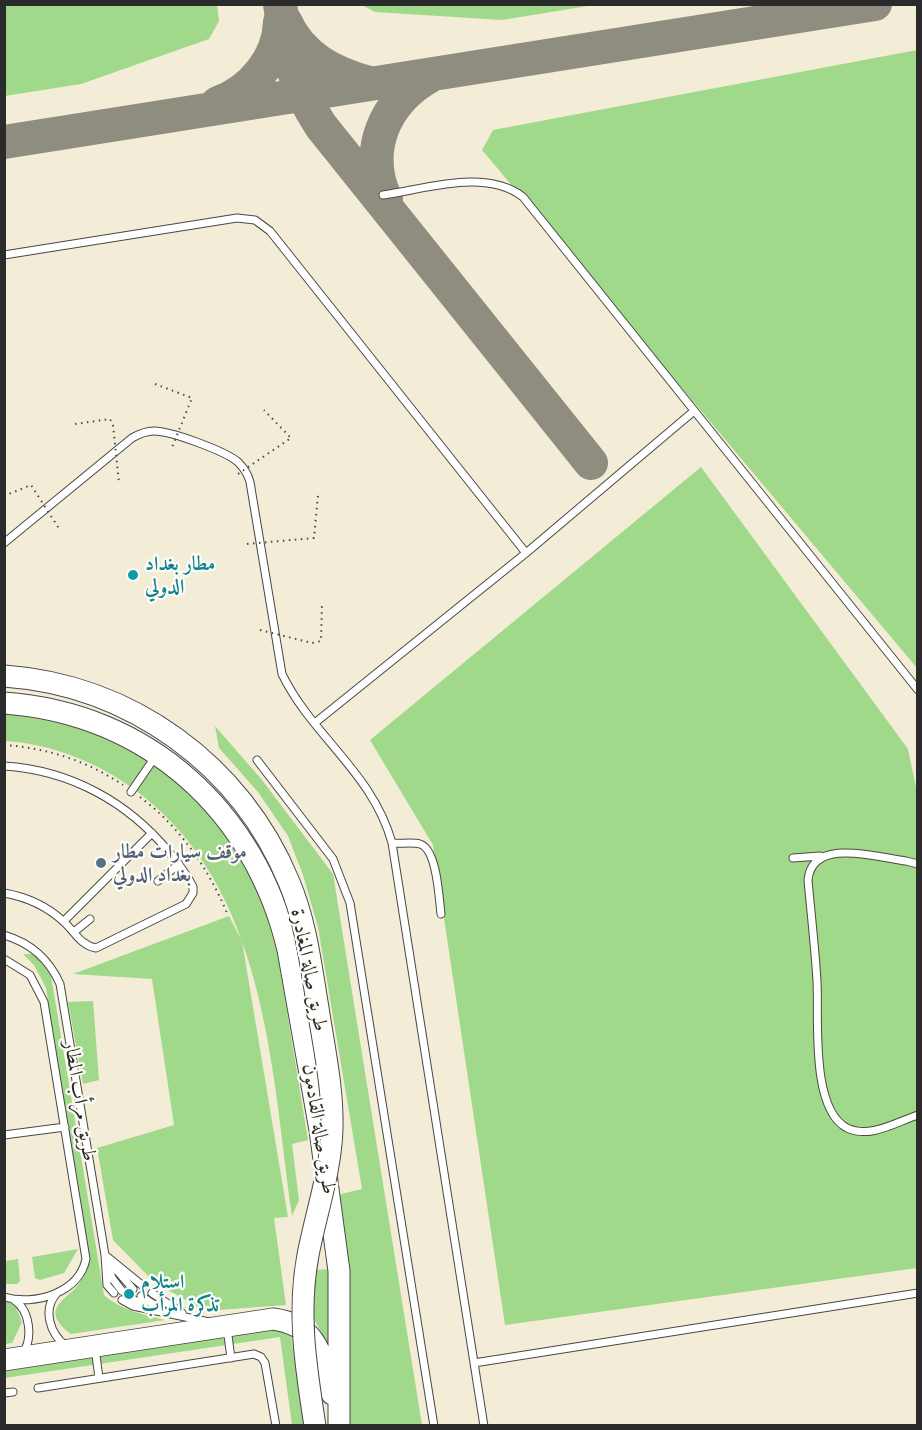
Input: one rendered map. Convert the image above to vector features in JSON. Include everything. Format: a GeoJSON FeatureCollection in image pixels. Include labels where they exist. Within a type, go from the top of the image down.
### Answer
{"type":"FeatureCollection","features":[{"type":"Feature","properties":{"kind":"main road","name":"طريق صالة المغادرة"},"geometry":{"type":"LineString","coordinates":[[4,676],[45,681],[97,695],[140,715],[174,735],[204,760],[240,798],[276,853],[290,884],[308,948],[332,1108],[330,1157],[308,1257],[302,1301],[303,1346],[315,1425]]}},
{"type":"Feature","properties":{"kind":"main road","name":"طريق صالة القادمون"},"geometry":{"type":"LineString","coordinates":[[4,704],[74,715],[117,732],[157,754],[199,787],[235,829],[263,875],[282,926],[320,1130],[339,1271],[339,1423]]}},
{"type":"Feature","properties":{"kind":"main road"},"geometry":{"type":"LineString","coordinates":[[11,1359],[273,1319],[296,1325],[305,1331],[320,1349],[339,1423]]}},
{"type":"Feature","properties":{"kind":"lane"},"geometry":{"type":"LineString","coordinates":[[383,195],[477,181],[497,183],[515,191],[529,205],[918,690]]}},
{"type":"Feature","properties":{"kind":"lane"},"geometry":{"type":"LineString","coordinates":[[4,255],[237,218],[255,220],[270,231],[526,553]]}},
{"type":"Feature","properties":{"kind":"lane"},"geometry":{"type":"LineString","coordinates":[[316,722],[526,553],[694,411]]}},
{"type":"Feature","properties":{"kind":"lane"},"geometry":{"type":"LineString","coordinates":[[4,543],[138,434],[152,431],[166,433],[230,456],[240,464],[250,482],[282,674],[292,691],[371,793],[384,816],[392,843],[484,1425]]}},
{"type":"Feature","properties":{"kind":"lane"},"geometry":{"type":"LineString","coordinates":[[131,792],[157,754]]}},
{"type":"Feature","properties":{"kind":"lane"},"geometry":{"type":"LineString","coordinates":[[257,760],[333,859],[350,903],[434,1425]]}},
{"type":"Feature","properties":{"kind":"lane"},"geometry":{"type":"LineString","coordinates":[[4,766],[47,773],[86,786],[122,806],[152,833],[179,864],[193,887],[193,893],[186,904],[103,947],[96,948],[82,944],[64,921],[29,899],[4,893]]}},
{"type":"Feature","properties":{"kind":"lane"},"geometry":{"type":"LineString","coordinates":[[64,921],[152,833]]}},
{"type":"Feature","properties":{"kind":"lane"},"geometry":{"type":"LineString","coordinates":[[392,843],[420,844],[428,849],[433,858],[441,914]]}},
{"type":"Feature","properties":{"kind":"lane"},"geometry":{"type":"LineString","coordinates":[[793,858],[838,853],[918,864]]}},
{"type":"Feature","properties":{"kind":"lane"},"geometry":{"type":"LineString","coordinates":[[823,855],[812,865],[808,880],[817,978],[818,1049],[830,1110],[840,1123],[861,1132],[876,1130],[918,1115]]}},
{"type":"Feature","properties":{"kind":"lane"},"geometry":{"type":"LineString","coordinates":[[158,881],[179,864]]}},
{"type":"Feature","properties":{"kind":"lane"},"geometry":{"type":"LineString","coordinates":[[74,932],[90,919]]}},
{"type":"Feature","properties":{"kind":"lane","name":"طريق مرأب المطار"},"geometry":{"type":"LineString","coordinates":[[4,935],[19,940],[40,954],[60,984],[105,1256],[107,1285],[114,1293]]}},
{"type":"Feature","properties":{"kind":"lane"},"geometry":{"type":"LineString","coordinates":[[4,959],[30,975],[41,992],[86,1259],[78,1279],[57,1293],[14,1300],[4,1297]]}},
{"type":"Feature","properties":{"kind":"lane"},"geometry":{"type":"LineString","coordinates":[[4,1135],[65,1127]]}},
{"type":"Feature","properties":{"kind":"lane"},"geometry":{"type":"LineString","coordinates":[[105,1256],[143,1286]]}},
{"type":"Feature","properties":{"kind":"lane"},"geometry":{"type":"LineString","coordinates":[[105,1256],[133,1288]]}},
{"type":"Feature","properties":{"kind":"lane"},"geometry":{"type":"LineString","coordinates":[[105,1256],[112,1278],[122,1291]]}},
{"type":"Feature","properties":{"kind":"lane"},"geometry":{"type":"LineString","coordinates":[[57,1293],[49,1308],[51,1325],[59,1340],[84,1348],[99,1378]]}},
{"type":"Feature","properties":{"kind":"lane"},"geometry":{"type":"LineString","coordinates":[[152,1293],[187,1316]]}},
{"type":"Feature","properties":{"kind":"lane"},"geometry":{"type":"LineString","coordinates":[[474,1363],[918,1293]]}},
{"type":"Feature","properties":{"kind":"lane"},"geometry":{"type":"LineString","coordinates":[[141,1296],[167,1312]]}},
{"type":"Feature","properties":{"kind":"lane"},"geometry":{"type":"LineString","coordinates":[[131,1298],[149,1309]]}},
{"type":"Feature","properties":{"kind":"lane"},"geometry":{"type":"LineString","coordinates":[[11,1359],[26,1348],[29,1336],[25,1311],[14,1300]]}},
{"type":"Feature","properties":{"kind":"lane"},"geometry":{"type":"LineString","coordinates":[[122,1300],[149,1309],[227,1326],[231,1358]]}},
{"type":"Feature","properties":{"kind":"lane"},"geometry":{"type":"LineString","coordinates":[[38,1388],[254,1354],[264,1359],[276,1425]]}},
{"type":"Feature","properties":{"kind":"lane"},"geometry":{"type":"LineString","coordinates":[[4,1393],[13,1392]]}},
{"type":"Feature","properties":{"kind":"path"},"geometry":{"type":"LineString","coordinates":[[155,384],[192,398],[171,450]]}},
{"type":"Feature","properties":{"kind":"path"},"geometry":{"type":"LineString","coordinates":[[237,474],[291,438],[264,410]]}},
{"type":"Feature","properties":{"kind":"path"},"geometry":{"type":"LineString","coordinates":[[75,424],[110,419],[113,424],[119,483]]}},
{"type":"Feature","properties":{"kind":"path"},"geometry":{"type":"LineString","coordinates":[[4,496],[31,485],[60,530]]}},
{"type":"Feature","properties":{"kind":"path"},"geometry":{"type":"LineString","coordinates":[[248,544],[314,538],[318,495]]}},
{"type":"Feature","properties":{"kind":"path"},"geometry":{"type":"LineString","coordinates":[[260,630],[312,643],[321,641],[322,603]]}},
{"type":"Feature","properties":{"kind":"green space"},"geometry":{"type":"Polygon","coordinates":[[[5,5],[217,5],[219,21],[209,39],[81,84],[5,96],[5,5]]]}},
{"type":"Feature","properties":{"kind":"green space"},"geometry":{"type":"Polygon","coordinates":[[[362,5],[594,5],[502,20],[375,12],[362,5]]]}},
{"type":"Feature","properties":{"kind":"green space"},"geometry":{"type":"Polygon","coordinates":[[[917,50],[917,668],[482,150],[493,130],[917,50]]]}},
{"type":"Feature","properties":{"kind":"green space"},"geometry":{"type":"Polygon","coordinates":[[[701,467],[908,749],[918,797],[917,1268],[505,1325],[433,845],[370,740],[701,467]]]}},
{"type":"Feature","properties":{"kind":"green space"},"geometry":{"type":"Polygon","coordinates":[[[4,712],[82,728],[139,755],[174,777],[222,826],[257,879],[278,957],[308,1140],[292,1144],[299,1200],[292,1216],[268,1041],[255,984],[237,928],[212,877],[179,830],[135,790],[120,780],[90,763],[57,750],[5,741],[4,712]]]}},
{"type":"Feature","properties":{"kind":"green space"},"geometry":{"type":"Polygon","coordinates":[[[215,726],[262,780],[333,874],[422,1425],[349,1425],[337,1195],[362,1189],[318,927],[303,875],[288,836],[258,792],[219,748],[215,726]]]}},
{"type":"Feature","properties":{"kind":"green space"},"geometry":{"type":"Polygon","coordinates":[[[229,916],[242,941],[288,1217],[274,1218],[286,1305],[204,1311],[153,1281],[113,1240],[97,1148],[174,1125],[152,979],[73,974],[229,916]]]}},
{"type":"Feature","properties":{"kind":"green space"},"geometry":{"type":"Polygon","coordinates":[[[23,954],[37,954],[51,976],[104,1295],[124,1308],[165,1320],[71,1334],[56,1317],[59,1304],[81,1280],[87,1256],[46,988],[34,965],[23,954]]]}},
{"type":"Feature","properties":{"kind":"green space"},"geometry":{"type":"Polygon","coordinates":[[[93,1001],[99,1080],[83,1084],[68,1002],[93,1001]]]}},
{"type":"Feature","properties":{"kind":"green space"},"geometry":{"type":"Polygon","coordinates":[[[78,1249],[64,1273],[40,1280],[35,1278],[32,1257],[78,1249]]]}},
{"type":"Feature","properties":{"kind":"green space"},"geometry":{"type":"Polygon","coordinates":[[[18,1259],[20,1281],[17,1284],[5,1284],[5,1261],[18,1259]]]}},
{"type":"Feature","properties":{"kind":"green space"},"geometry":{"type":"Polygon","coordinates":[[[331,1269],[333,1321],[327,1344],[314,1319],[316,1270],[331,1269]]]}},
{"type":"Feature","properties":{"kind":"green space"},"geometry":{"type":"Polygon","coordinates":[[[4,1299],[15,1305],[22,1322],[12,1343],[5,1344],[4,1299]]]}},
{"type":"Feature","properties":{"kind":"green space"},"geometry":{"type":"Polygon","coordinates":[[[283,1320],[290,1329],[304,1425],[292,1425],[280,1337],[5,1378],[5,1363],[283,1320]]]}},
{"type":"Feature","properties":{"kind":"taxiway"},"geometry":{"type":"LineString","coordinates":[[280,4],[285,38],[293,68],[311,111],[321,126],[591,463]]}},
{"type":"Feature","properties":{"kind":"taxiway"},"geometry":{"type":"LineString","coordinates":[[4,142],[875,4]]}},
{"type":"Feature","properties":{"kind":"taxiway"},"geometry":{"type":"LineString","coordinates":[[285,21],[292,34],[309,54],[343,74],[369,83]]}},
{"type":"Feature","properties":{"kind":"taxiway"},"geometry":{"type":"LineString","coordinates":[[218,103],[242,90],[261,72],[275,48],[280,22]]}},
{"type":"Feature","properties":{"kind":"taxiway"},"geometry":{"type":"LineString","coordinates":[[386,200],[379,182],[377,164],[382,129],[400,99],[430,76]]}},
{"type":"Feature","properties":{"kind":"place","name":"مطار بغداد الدولي"},"geometry":{"type":"Point","coordinates":[133,575]}},
{"type":"Feature","properties":{"kind":"place","name":"موقف سيارات مطار بغداد الدولي"},"geometry":{"type":"Point","coordinates":[101,863]}},
{"type":"Feature","properties":{"kind":"place","name":"استلام تذكرة المرأب"},"geometry":{"type":"Point","coordinates":[129,1294]}}]}
